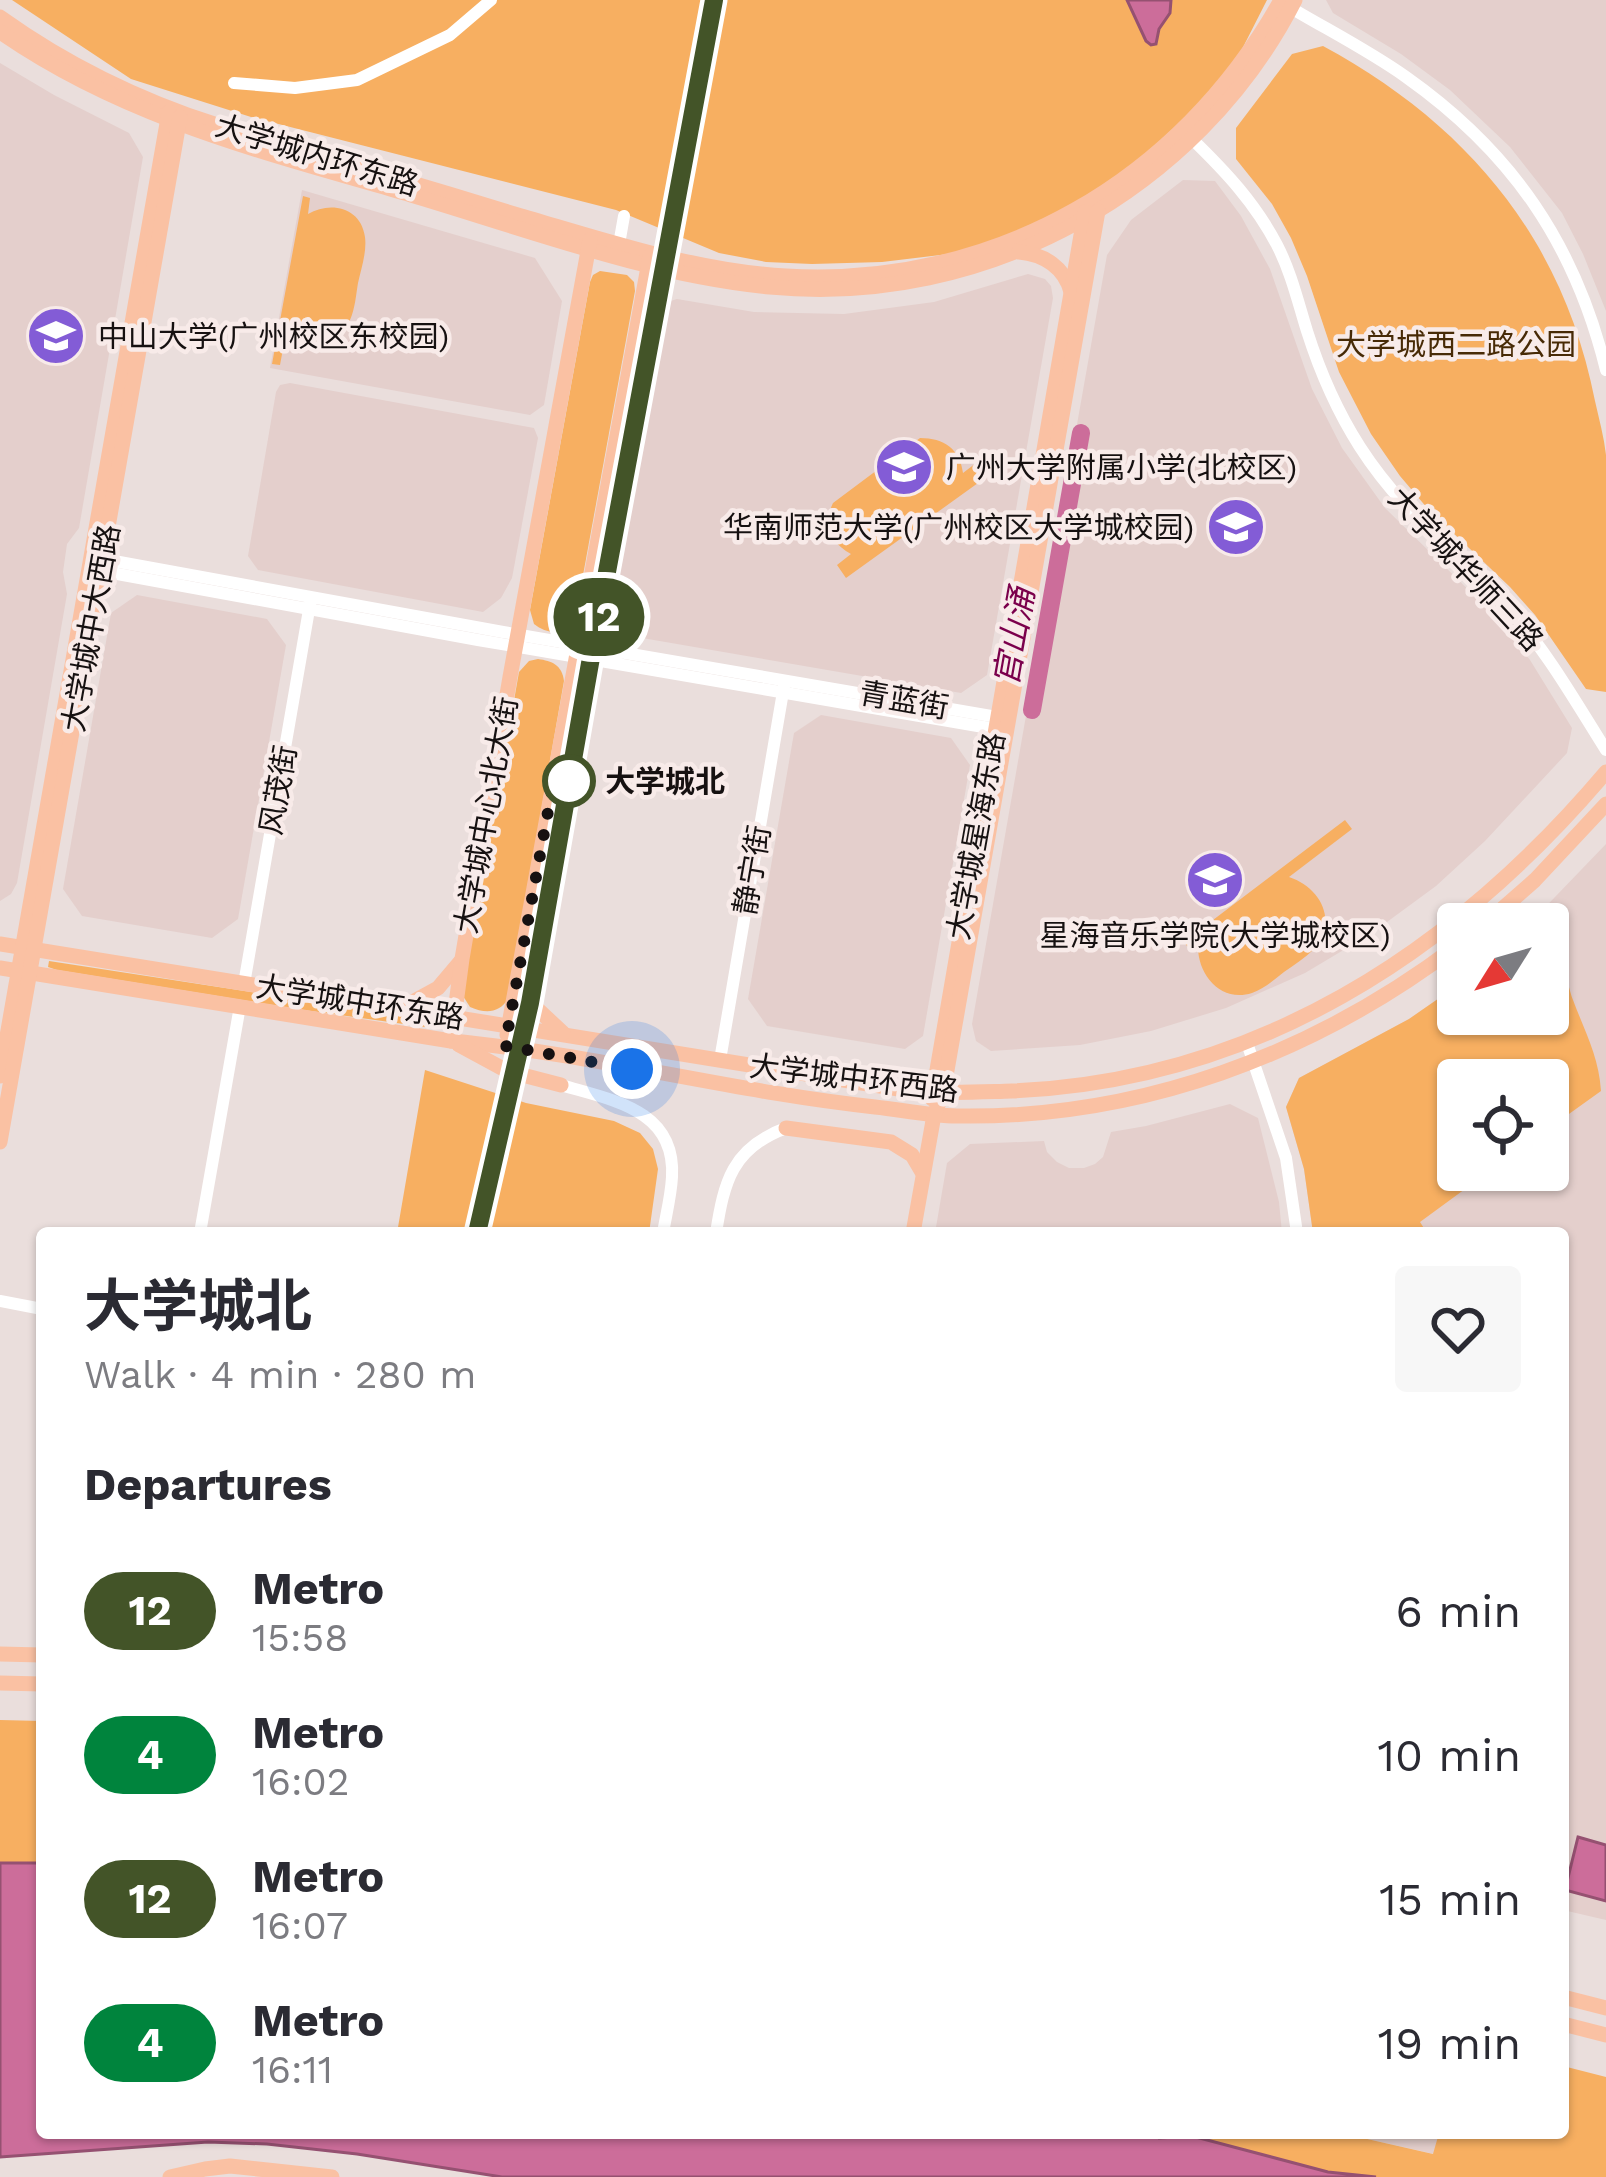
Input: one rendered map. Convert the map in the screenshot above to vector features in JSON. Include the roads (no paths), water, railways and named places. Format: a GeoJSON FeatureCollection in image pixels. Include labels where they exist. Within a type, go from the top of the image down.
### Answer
{"type":"FeatureCollection","features":[{"type":"Feature","properties":{"kind":"main road"},"geometry":{"type":"LineString","coordinates":[[650,259],[693,276],[765,286],[840,289],[933,278],[1016,252],[1155,171],[1192,140],[1250,73],[1287,3]]}},
{"type":"Feature","properties":{"kind":"main road"},"geometry":{"type":"LineString","coordinates":[[650,259],[766,274],[882,274],[987,250],[1090,211],[1203,110],[1287,3]]}},
{"type":"Feature","properties":{"kind":"main road","name":"大学城内环东路"},"geometry":{"type":"LineString","coordinates":[[0,17],[174,117]]}},
{"type":"Feature","properties":{"kind":"main road","name":"大学城内环东路"},"geometry":{"type":"LineString","coordinates":[[0,32],[69,76],[174,117],[650,259]]}},
{"type":"Feature","properties":{"kind":"main road","name":"大学城中大西路"},"geometry":{"type":"LineString","coordinates":[[0,1142],[24,972],[174,117]]}},
{"type":"Feature","properties":{"kind":"main road","name":"大学城星海东路"},"geometry":{"type":"LineString","coordinates":[[1000,724],[1071,292],[1090,211]]}},
{"type":"Feature","properties":{"kind":"main road","name":"大学城星海东路"},"geometry":{"type":"LineString","coordinates":[[914,1227],[1090,211]]}},
{"type":"Feature","properties":{"kind":"main road","name":"大学城中心北大街"},"geometry":{"type":"LineString","coordinates":[[451,1041],[590,242]]}},
{"type":"Feature","properties":{"kind":"main road"},"geometry":{"type":"LineString","coordinates":[[1016,252],[1037,255],[1053,265],[1067,279],[1071,292]]}},
{"type":"Feature","properties":{"kind":"main road","name":"大学城中心北大街"},"geometry":{"type":"LineString","coordinates":[[505,1046],[650,259]]}},
{"type":"Feature","properties":{"kind":"main road","name":"大学城中环西路"},"geometry":{"type":"LineString","coordinates":[[720,1060],[937,1092],[1043,1089],[1178,1066],[1246,1043],[1312,1013],[1414,951],[1477,903],[1547,838],[1606,772]]}},
{"type":"Feature","properties":{"kind":"main road"},"geometry":{"type":"LineString","coordinates":[[1509,903],[1606,804]]}},
{"type":"Feature","properties":{"kind":"main road","name":"大学城中环东路"},"geometry":{"type":"LineString","coordinates":[[0,944],[720,1060]]}},
{"type":"Feature","properties":{"kind":"main road"},"geometry":{"type":"LineString","coordinates":[[399,1006],[439,988],[462,959]]}},
{"type":"Feature","properties":{"kind":"main road","name":"大学城中环西路"},"geometry":{"type":"LineString","coordinates":[[716,1084],[934,1115],[1085,1108],[1172,1089],[1254,1063],[1323,1031],[1437,960]]}},
{"type":"Feature","properties":{"kind":"main road","name":"大学城中环东路"},"geometry":{"type":"LineString","coordinates":[[0,968],[505,1046],[716,1084]]}},
{"type":"Feature","properties":{"kind":"main road","name":"大学城中大西路"},"geometry":{"type":"LineString","coordinates":[[0,1076],[24,972]]}},
{"type":"Feature","properties":{"kind":"main road"},"geometry":{"type":"LineString","coordinates":[[519,976],[533,1005],[566,1034]]}},
{"type":"Feature","properties":{"kind":"main road"},"geometry":{"type":"LineString","coordinates":[[1312,1013],[1323,1031]]}},
{"type":"Feature","properties":{"kind":"main road"},"geometry":{"type":"LineString","coordinates":[[451,1041],[507,1071],[561,1085]]}},
{"type":"Feature","properties":{"kind":"main road"},"geometry":{"type":"LineString","coordinates":[[785,1128],[891,1142],[912,1155],[923,1175]]}},
{"type":"Feature","properties":{"kind":"main road"},"geometry":{"type":"LineString","coordinates":[[0,1654],[36,1655]]}},
{"type":"Feature","properties":{"kind":"main road"},"geometry":{"type":"LineString","coordinates":[[0,1683],[36,1684]]}},
{"type":"Feature","properties":{"kind":"main road"},"geometry":{"type":"LineString","coordinates":[[1569,1999],[1606,2008]]}},
{"type":"Feature","properties":{"kind":"main road"},"geometry":{"type":"LineString","coordinates":[[1569,2026],[1606,2035]]}},
{"type":"Feature","properties":{"kind":"main road"},"geometry":{"type":"LineString","coordinates":[[170,2177],[230,2166],[332,2177]]}},
{"type":"Feature","properties":{"kind":"street"},"geometry":{"type":"LineString","coordinates":[[234,82],[295,88],[357,80],[450,35],[491,0]]}},
{"type":"Feature","properties":{"kind":"street"},"geometry":{"type":"LineString","coordinates":[[1287,3],[1407,78],[1462,122],[1508,170],[1540,209],[1560,245],[1589,313],[1606,370]]}},
{"type":"Feature","properties":{"kind":"street","name":"大学城华师三路"},"geometry":{"type":"LineString","coordinates":[[1192,140],[1238,185],[1267,226],[1292,280],[1324,378],[1371,464],[1417,520],[1499,598],[1537,642],[1606,750]]}},
{"type":"Feature","properties":{"kind":"street"},"geometry":{"type":"LineString","coordinates":[[618,250],[624,216]]}},
{"type":"Feature","properties":{"kind":"street","name":"青蓝街"},"geometry":{"type":"LineString","coordinates":[[98,564],[1000,724]]}},
{"type":"Feature","properties":{"kind":"street","name":"风茂街"},"geometry":{"type":"LineString","coordinates":[[244,984],[310,603]]}},
{"type":"Feature","properties":{"kind":"street","name":"静宁街"},"geometry":{"type":"LineString","coordinates":[[720,1060],[784,685]]}},
{"type":"Feature","properties":{"kind":"street"},"geometry":{"type":"LineString","coordinates":[[201,1227],[240,1006]]}},
{"type":"Feature","properties":{"kind":"street"},"geometry":{"type":"LineString","coordinates":[[1246,1043],[1286,1159],[1296,1227]]}},
{"type":"Feature","properties":{"kind":"street"},"geometry":{"type":"LineString","coordinates":[[561,1085],[631,1107],[658,1129],[668,1148],[672,1173],[664,1227]]}},
{"type":"Feature","properties":{"kind":"street"},"geometry":{"type":"LineString","coordinates":[[717,1227],[724,1187],[736,1163],[758,1142],[785,1128]]}},
{"type":"Feature","properties":{"kind":"street"},"geometry":{"type":"LineString","coordinates":[[0,1301],[36,1308]]}},
{"type":"Feature","properties":{"kind":"waterway","name":"官山涌"},"geometry":{"type":"LineString","coordinates":[[1032,710],[1081,433]]}},
{"type":"Feature","properties":{"kind":"metro line","name":"12"},"geometry":{"type":"LineString","coordinates":[[478,1227],[530,1003],[714,0]]}},
{"type":"Feature","properties":{"kind":"place","name":"中山大学(广州校区东校园)"},"geometry":{"type":"Point","coordinates":[56,336]}},
{"type":"Feature","properties":{"kind":"place","name":"广州大学附属小学(北校区)"},"geometry":{"type":"Point","coordinates":[904,467]}},
{"type":"Feature","properties":{"kind":"place","name":"华南师范大学(广州校区大学城校园)"},"geometry":{"type":"Point","coordinates":[1236,527]}},
{"type":"Feature","properties":{"kind":"place","name":"大学城北"},"geometry":{"type":"Point","coordinates":[569,781]}},
{"type":"Feature","properties":{"kind":"place","name":"星海音乐学院(大学城校区)"},"geometry":{"type":"Point","coordinates":[1215,880]}},
{"type":"Feature","properties":{"kind":"park label","name":"大学城西二路公园"},"geometry":{"type":"Point","coordinates":[1456,344]}}]}
